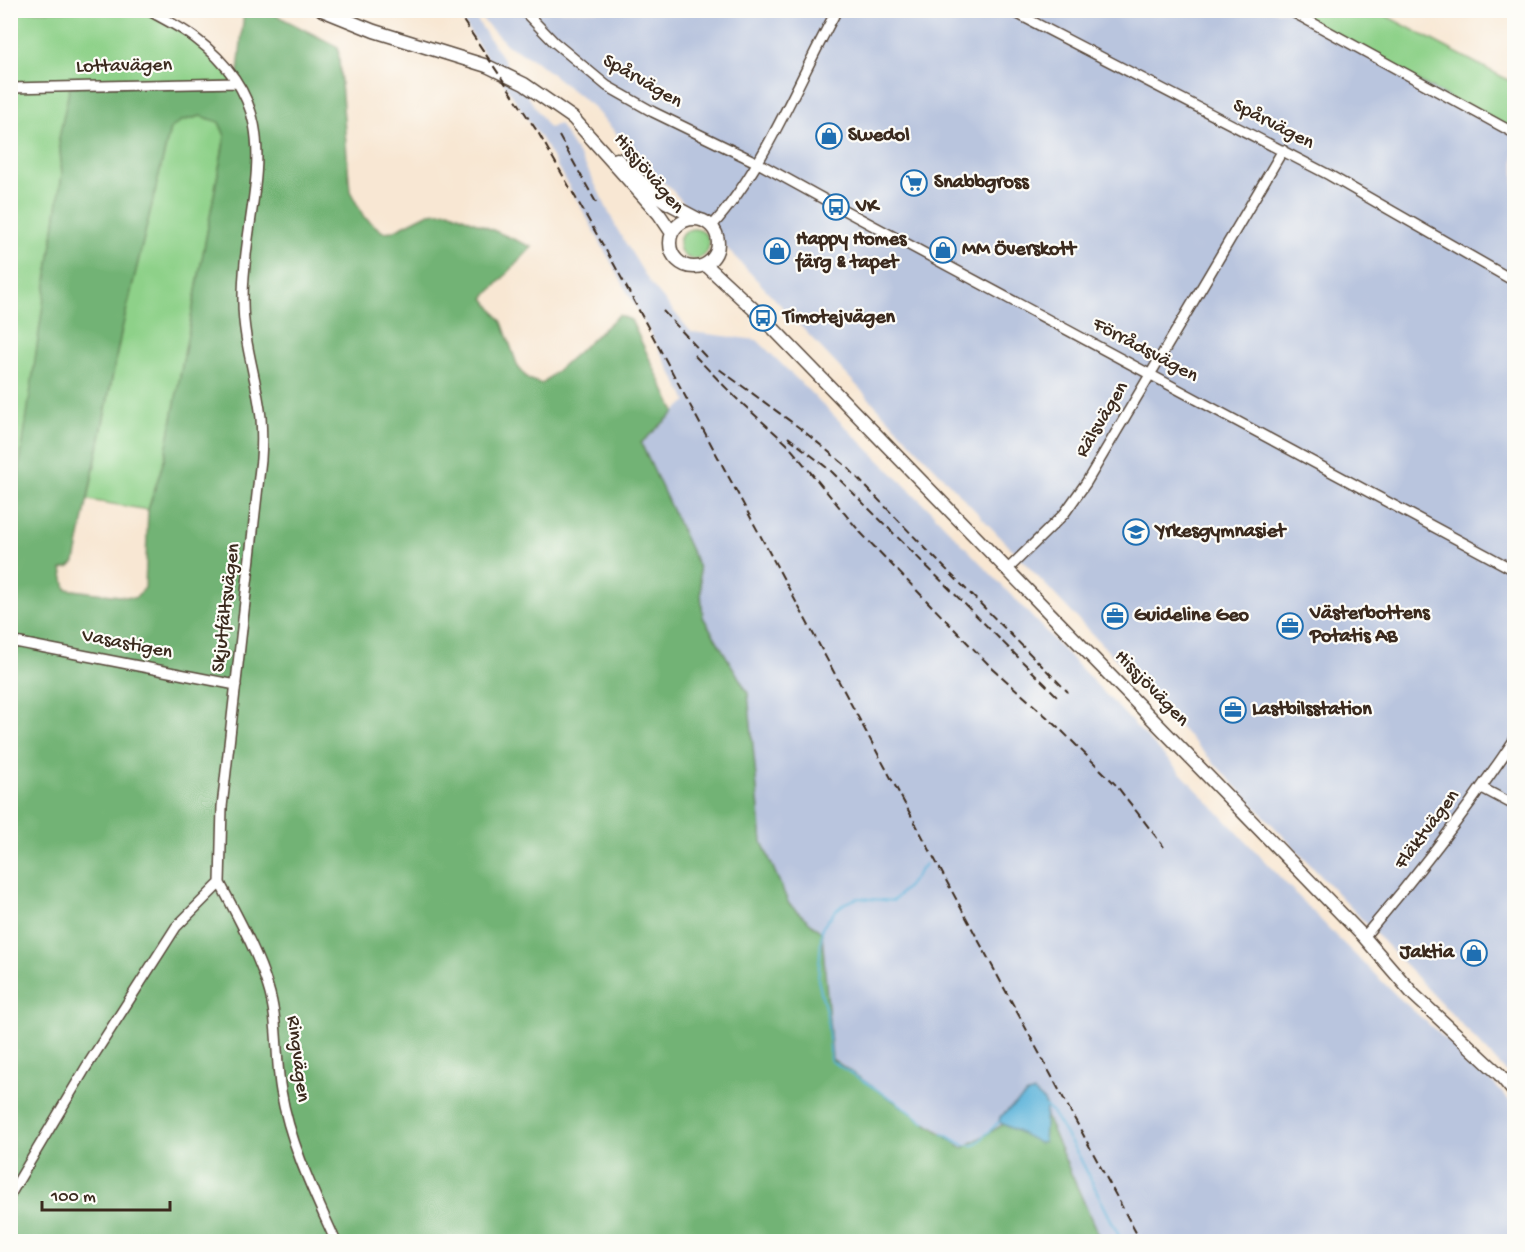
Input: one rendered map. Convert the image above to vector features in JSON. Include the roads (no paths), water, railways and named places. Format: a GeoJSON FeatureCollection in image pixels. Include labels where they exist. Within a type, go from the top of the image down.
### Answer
{"type":"FeatureCollection","features":[{"type":"Feature","properties":{"kind":"main road","name":"Hissjövägen"},"geometry":{"type":"LineString","coordinates":[[322,10],[374,31],[487,66],[524,84],[573,118],[659,214],[672,233]]}},
{"type":"Feature","properties":{"kind":"main road","name":"Hissjövägen"},"geometry":{"type":"LineString","coordinates":[[595,141],[651,191],[698,219]]}},
{"type":"Feature","properties":{"kind":"main road"},"geometry":{"type":"LineString","coordinates":[[698,219],[712,226],[718,239],[716,255],[706,264],[692,267],[679,262],[671,248],[672,233],[685,221],[698,219]]}},
{"type":"Feature","properties":{"kind":"main road","name":"Hissjövägen"},"geometry":{"type":"LineString","coordinates":[[706,264],[763,318],[1008,569],[1364,938],[1414,995],[1499,1074],[1515,1092]]}},
{"type":"Feature","properties":{"kind":"street","name":"Skjutfältsvägen"},"geometry":{"type":"LineString","coordinates":[[148,10],[193,36],[230,71],[248,101],[256,124],[258,150],[243,298],[243,320],[261,416],[260,480],[222,807],[220,882]]}},
{"type":"Feature","properties":{"kind":"street","name":"Spårvägen"},"geometry":{"type":"LineString","coordinates":[[524,10],[562,49],[607,86],[653,112],[758,163]]}},
{"type":"Feature","properties":{"kind":"street"},"geometry":{"type":"LineString","coordinates":[[712,226],[722,216],[758,163],[837,10]]}},
{"type":"Feature","properties":{"kind":"street","name":"Spårvägen"},"geometry":{"type":"LineString","coordinates":[[1010,10],[1283,150],[1515,281]]}},
{"type":"Feature","properties":{"kind":"street"},"geometry":{"type":"LineString","coordinates":[[1289,10],[1515,133]]}},
{"type":"Feature","properties":{"kind":"street","name":"Lottavägen"},"geometry":{"type":"LineString","coordinates":[[10,88],[237,82]]}},
{"type":"Feature","properties":{"kind":"street","name":"Rälsvägen"},"geometry":{"type":"LineString","coordinates":[[1008,569],[1064,514],[1086,483],[1283,150]]}},
{"type":"Feature","properties":{"kind":"street","name":"Förrådsvägen"},"geometry":{"type":"LineString","coordinates":[[758,163],[1515,570]]}},
{"type":"Feature","properties":{"kind":"street","name":"Vasastigen"},"geometry":{"type":"LineString","coordinates":[[10,641],[236,685]]}},
{"type":"Feature","properties":{"kind":"street","name":"Fläktvägen"},"geometry":{"type":"LineString","coordinates":[[1364,938],[1415,878],[1515,740]]}},
{"type":"Feature","properties":{"kind":"street"},"geometry":{"type":"LineString","coordinates":[[1482,788],[1515,805]]}},
{"type":"Feature","properties":{"kind":"street"},"geometry":{"type":"LineString","coordinates":[[10,1195],[85,1069],[176,927],[220,882]]}},
{"type":"Feature","properties":{"kind":"street","name":"Ringvägen"},"geometry":{"type":"LineString","coordinates":[[220,882],[269,987],[276,1027],[281,1090],[289,1129],[336,1242]]}},
{"type":"Feature","properties":{"kind":"water"},"geometry":{"type":"Polygon","coordinates":[[[1034,1092],[1044,1101],[1046,1107],[1044,1142],[1039,1143],[999,1122],[1000,1117],[1026,1095],[1034,1092]]]}},
{"type":"Feature","properties":{"kind":"waterway"},"geometry":{"type":"LineString","coordinates":[[925,864],[893,901],[858,898],[845,903],[835,911],[822,928],[818,980],[827,1015],[831,1061],[897,1102],[925,1123]]}},
{"type":"Feature","properties":{"kind":"waterway"},"geometry":{"type":"LineString","coordinates":[[1046,1107],[1052,1112],[1079,1156],[1122,1242]]}},
{"type":"Feature","properties":{"kind":"waterway"},"geometry":{"type":"LineString","coordinates":[[943,1134],[964,1145],[975,1145],[999,1122]]}},
{"type":"Feature","properties":{"kind":"railway"},"geometry":{"type":"LineString","coordinates":[[456,10],[539,134],[615,266],[1141,1242]]}},
{"type":"Feature","properties":{"kind":"railway"},"geometry":{"type":"LineString","coordinates":[[559,136],[598,206]]}},
{"type":"Feature","properties":{"kind":"railway"},"geometry":{"type":"LineString","coordinates":[[663,311],[706,357]]}},
{"type":"Feature","properties":{"kind":"railway"},"geometry":{"type":"LineString","coordinates":[[694,355],[735,397],[787,444],[860,532],[992,668],[1058,727],[1116,785],[1164,847]]}},
{"type":"Feature","properties":{"kind":"railway"},"geometry":{"type":"LineString","coordinates":[[719,369],[801,429],[846,466],[1068,692]]}},
{"type":"Feature","properties":{"kind":"railway"},"geometry":{"type":"LineString","coordinates":[[788,437],[831,471],[1060,699]]}},
{"type":"Feature","properties":{"kind":"place","name":"Swedol"},"geometry":{"type":"Point","coordinates":[829,136]}},
{"type":"Feature","properties":{"kind":"place","name":"Snabbgross"},"geometry":{"type":"Point","coordinates":[914,183]}},
{"type":"Feature","properties":{"kind":"place","name":"VK"},"geometry":{"type":"Point","coordinates":[836,207]}},
{"type":"Feature","properties":{"kind":"place","name":"MM Överskott"},"geometry":{"type":"Point","coordinates":[943,250]}},
{"type":"Feature","properties":{"kind":"place","name":"Happy Homes färg & tapet"},"geometry":{"type":"Point","coordinates":[777,251]}},
{"type":"Feature","properties":{"kind":"place","name":"Timotejvägen"},"geometry":{"type":"Point","coordinates":[763,318]}},
{"type":"Feature","properties":{"kind":"place","name":"Yrkesgymnasiet"},"geometry":{"type":"Point","coordinates":[1136,532]}},
{"type":"Feature","properties":{"kind":"place","name":"Guideline Geo"},"geometry":{"type":"Point","coordinates":[1115,616]}},
{"type":"Feature","properties":{"kind":"place","name":"Västerbottens Potatis AB"},"geometry":{"type":"Point","coordinates":[1290,626]}},
{"type":"Feature","properties":{"kind":"place","name":"Lastbilsstation"},"geometry":{"type":"Point","coordinates":[1233,710]}},
{"type":"Feature","properties":{"kind":"place","name":"Jaktia"},"geometry":{"type":"Point","coordinates":[1474,953]}}]}
